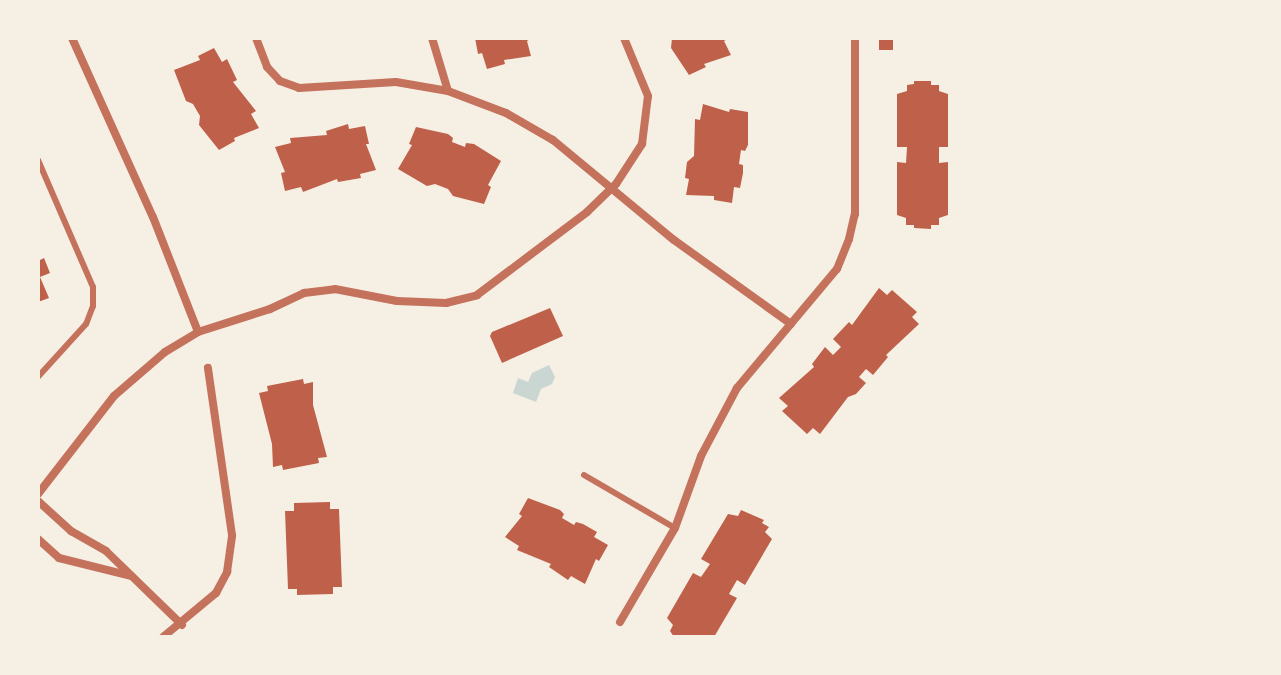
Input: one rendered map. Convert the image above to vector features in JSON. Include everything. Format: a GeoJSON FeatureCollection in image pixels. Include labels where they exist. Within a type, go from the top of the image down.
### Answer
{"type":"FeatureCollection","features":[{"type":"Feature","properties":{"kind":"street"},"geometry":{"type":"LineString","coordinates":[[72,38],[153,217],[198,332]]}},
{"type":"Feature","properties":{"kind":"street"},"geometry":{"type":"LineString","coordinates":[[256,38],[267,67],[280,81],[299,88],[396,82],[448,91],[506,113],[553,140],[674,240],[791,324]]}},
{"type":"Feature","properties":{"kind":"street"},"geometry":{"type":"LineString","coordinates":[[432,38],[448,91]]}},
{"type":"Feature","properties":{"kind":"street"},"geometry":{"type":"LineString","coordinates":[[38,494],[114,396],[165,352],[198,332],[270,309],[304,293],[335,289],[397,301],[446,303],[477,295],[587,212],[611,189],[642,144],[648,96],[624,38]]}},
{"type":"Feature","properties":{"kind":"street"},"geometry":{"type":"LineString","coordinates":[[620,622],[675,528],[701,456],[737,388],[837,269],[855,214],[855,38]]}},
{"type":"Feature","properties":{"kind":"street"},"geometry":{"type":"LineString","coordinates":[[163,637],[182,625],[216,593],[227,572],[232,535],[208,368]]}},
{"type":"Feature","properties":{"kind":"street"},"geometry":{"type":"LineString","coordinates":[[38,501],[71,531],[106,551],[182,625]]}},
{"type":"Feature","properties":{"kind":"street"},"geometry":{"type":"LineString","coordinates":[[38,539],[59,558],[136,578]]}},
{"type":"Feature","properties":{"kind":"lane"},"geometry":{"type":"LineString","coordinates":[[38,160],[93,287],[93,306],[86,324],[38,377]]}},
{"type":"Feature","properties":{"kind":"lane"},"geometry":{"type":"LineString","coordinates":[[584,475],[675,528]]}},
{"type":"Feature","properties":{"kind":"shaded area"},"geometry":{"type":"Polygon","coordinates":[[[549,365],[555,377],[552,384],[541,389],[536,402],[513,393],[518,378],[528,382],[532,373],[549,365]]]}},
{"type":"Feature","properties":{"kind":"building"},"geometry":{"type":"Polygon","coordinates":[[[475,38],[532,38],[527,41],[531,56],[504,60],[505,64],[487,69],[482,53],[478,54],[475,38]]]}},
{"type":"Feature","properties":{"kind":"building"},"geometry":{"type":"Polygon","coordinates":[[[672,38],[729,38],[724,41],[731,55],[704,64],[706,67],[689,75],[671,48],[672,38]]]}},
{"type":"Feature","properties":{"kind":"building"},"geometry":{"type":"Polygon","coordinates":[[[879,38],[893,38],[893,50],[879,50],[879,38]]]}},
{"type":"Feature","properties":{"kind":"building"},"geometry":{"type":"Polygon","coordinates":[[[214,48],[222,62],[227,59],[237,80],[233,82],[256,111],[251,114],[259,128],[234,138],[235,141],[219,150],[199,125],[200,116],[193,104],[186,101],[174,70],[200,60],[198,56],[214,48]]]}},
{"type":"Feature","properties":{"kind":"building"},"geometry":{"type":"Polygon","coordinates":[[[914,81],[931,81],[931,85],[939,85],[939,91],[948,94],[948,147],[939,147],[939,163],[948,162],[948,215],[939,218],[939,225],[931,225],[931,229],[906,225],[906,218],[897,215],[897,162],[906,163],[907,147],[897,147],[897,94],[907,91],[907,85],[914,84],[914,81]]]}},
{"type":"Feature","properties":{"kind":"building"},"geometry":{"type":"Polygon","coordinates":[[[703,104],[729,112],[730,109],[748,112],[748,145],[745,151],[741,150],[739,164],[743,165],[743,173],[740,188],[734,187],[732,203],[714,200],[714,196],[686,195],[689,179],[685,178],[687,162],[694,156],[695,119],[700,120],[703,104]]]}},
{"type":"Feature","properties":{"kind":"building"},"geometry":{"type":"Polygon","coordinates":[[[348,124],[349,129],[365,126],[369,144],[366,144],[376,170],[360,174],[361,178],[338,182],[337,179],[303,192],[301,187],[285,191],[281,173],[285,172],[275,147],[291,143],[290,138],[327,135],[326,131],[348,124]]]}},
{"type":"Feature","properties":{"kind":"building"},"geometry":{"type":"Polygon","coordinates":[[[416,127],[448,134],[453,138],[452,142],[465,147],[466,143],[474,144],[501,161],[488,185],[491,187],[484,204],[453,196],[448,189],[435,184],[427,186],[398,169],[412,145],[409,144],[416,127]]]}},
{"type":"Feature","properties":{"kind":"building"},"geometry":{"type":"Polygon","coordinates":[[[44,258],[50,273],[40,277],[49,298],[38,302],[38,261],[44,258]]]}},
{"type":"Feature","properties":{"kind":"building"},"geometry":{"type":"Polygon","coordinates":[[[879,288],[887,295],[892,290],[917,312],[912,317],[919,324],[886,355],[888,357],[873,375],[866,369],[859,377],[866,383],[856,394],[848,397],[820,434],[813,428],[807,434],[782,411],[788,406],[779,398],[814,367],[812,364],[825,347],[833,355],[841,347],[833,339],[849,322],[852,325],[879,288]]]}},
{"type":"Feature","properties":{"kind":"building"},"geometry":{"type":"Polygon","coordinates":[[[550,308],[563,336],[502,363],[490,336],[492,332],[550,308]]]}},
{"type":"Feature","properties":{"kind":"building"},"geometry":{"type":"Polygon","coordinates":[[[303,379],[304,384],[313,382],[313,405],[327,457],[318,458],[319,463],[283,470],[282,465],[273,467],[272,444],[259,393],[268,391],[267,386],[303,379]]]}},
{"type":"Feature","properties":{"kind":"building"},"geometry":{"type":"Polygon","coordinates":[[[528,498],[560,510],[564,514],[562,518],[597,532],[594,537],[608,545],[599,561],[596,559],[585,584],[571,576],[568,580],[549,567],[551,564],[517,550],[519,546],[505,537],[522,516],[519,514],[528,498]]]}},
{"type":"Feature","properties":{"kind":"building"},"geometry":{"type":"Polygon","coordinates":[[[330,502],[330,509],[339,509],[342,587],[333,587],[333,594],[297,595],[297,589],[288,589],[285,511],[294,511],[294,503],[330,502]]]}},
{"type":"Feature","properties":{"kind":"building"},"geometry":{"type":"Polygon","coordinates":[[[741,510],[764,520],[762,523],[769,527],[765,532],[772,539],[745,585],[737,580],[729,594],[737,598],[714,637],[674,637],[670,631],[673,625],[667,618],[693,573],[701,577],[710,564],[701,559],[728,514],[738,516],[741,510]]]}}]}
